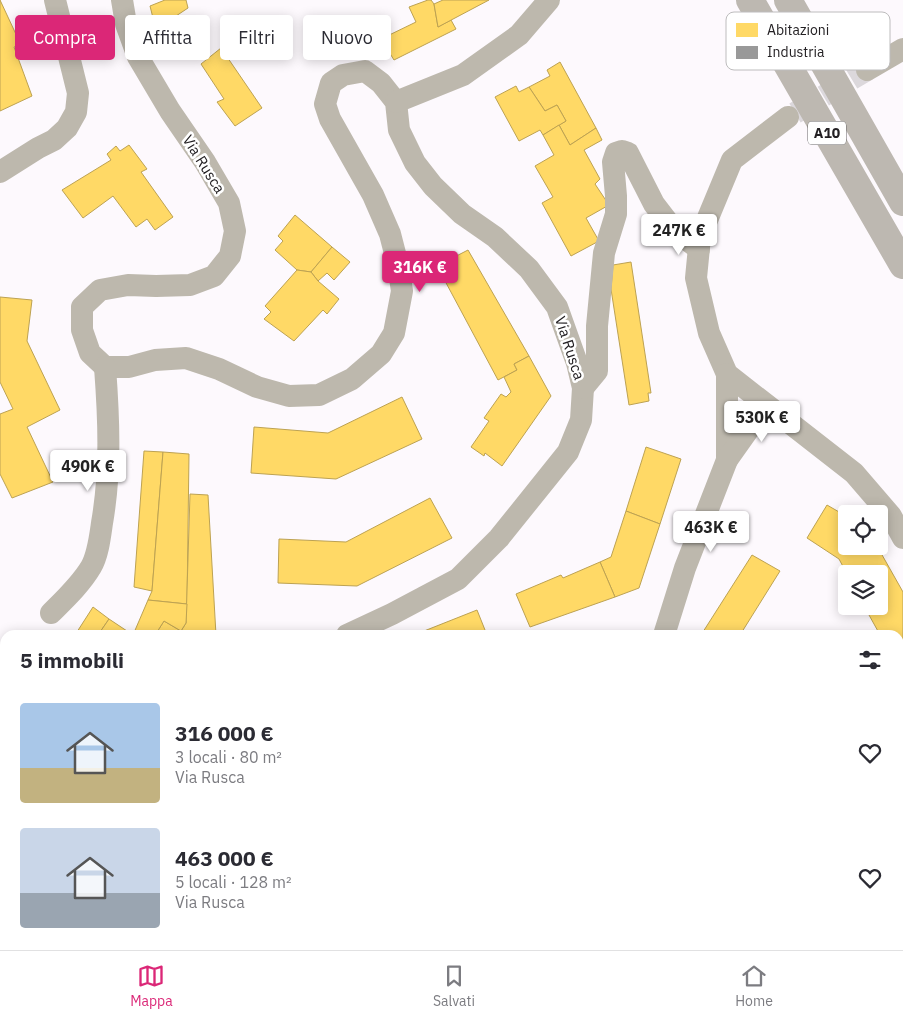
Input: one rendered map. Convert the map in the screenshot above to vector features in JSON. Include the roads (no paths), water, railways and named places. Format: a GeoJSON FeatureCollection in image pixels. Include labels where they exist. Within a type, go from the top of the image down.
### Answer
{"type":"FeatureCollection","features":[{"type":"Feature","properties":{"kind":"highway","name":"A10"},"geometry":{"type":"LineString","coordinates":[[750,0],[757,12]]}},
{"type":"Feature","properties":{"kind":"highway","name":"A10"},"geometry":{"type":"LineString","coordinates":[[788,0],[795,12]]}},
{"type":"Feature","properties":{"kind":"highway","name":"A10"},"geometry":{"type":"LineString","coordinates":[[790,70],[903,266]]}},
{"type":"Feature","properties":{"kind":"highway","name":"A10"},"geometry":{"type":"LineString","coordinates":[[828,70],[903,202]]}},
{"type":"Feature","properties":{"kind":"street"},"geometry":{"type":"LineString","coordinates":[[0,172],[54,140],[67,128],[76,112],[78,93],[55,0]]}},
{"type":"Feature","properties":{"kind":"street","name":"Via Rusca"},"geometry":{"type":"LineString","coordinates":[[105,368],[90,353],[82,330],[82,307],[100,290],[128,285],[190,285],[214,276],[230,256],[235,230],[229,203],[206,162],[170,110],[138,57],[126,24],[122,0]]}},
{"type":"Feature","properties":{"kind":"street"},"geometry":{"type":"LineString","coordinates":[[51,613],[91,566],[100,541],[106,503],[109,464],[109,414],[105,368],[129,367],[155,360],[186,358],[219,369],[257,387],[289,396],[319,394],[352,380],[365,370],[381,354],[394,333],[402,291],[390,234],[373,195],[330,119],[325,104],[331,83],[344,75],[364,71],[381,83],[396,102],[463,74],[519,35],[549,0]]}},
{"type":"Feature","properties":{"kind":"street"},"geometry":{"type":"LineString","coordinates":[[890,57],[903,49]]}},
{"type":"Feature","properties":{"kind":"street","name":"Via Rusca"},"geometry":{"type":"LineString","coordinates":[[358,630],[458,579],[498,538],[568,452],[581,420],[583,388],[577,363],[557,307],[529,269],[495,237],[462,214],[433,186],[415,163],[399,130],[396,102]]}},
{"type":"Feature","properties":{"kind":"street"},"geometry":{"type":"LineString","coordinates":[[727,460],[727,374],[709,333],[696,278],[700,237],[732,160],[788,117]]}},
{"type":"Feature","properties":{"kind":"street"},"geometry":{"type":"LineString","coordinates":[[583,388],[597,371],[597,326],[604,254],[616,214],[612,162],[616,153],[622,151],[628,153],[654,204],[674,230],[699,249]]}},
{"type":"Feature","properties":{"kind":"street"},"geometry":{"type":"LineString","coordinates":[[727,374],[854,473],[891,516],[903,538]]}},
{"type":"Feature","properties":{"kind":"street"},"geometry":{"type":"LineString","coordinates":[[666,630],[685,568],[727,460],[766,405]]}},
{"type":"Feature","properties":{"kind":"tunnel"},"geometry":{"type":"LineString","coordinates":[[795,113],[867,70]]}}]}
